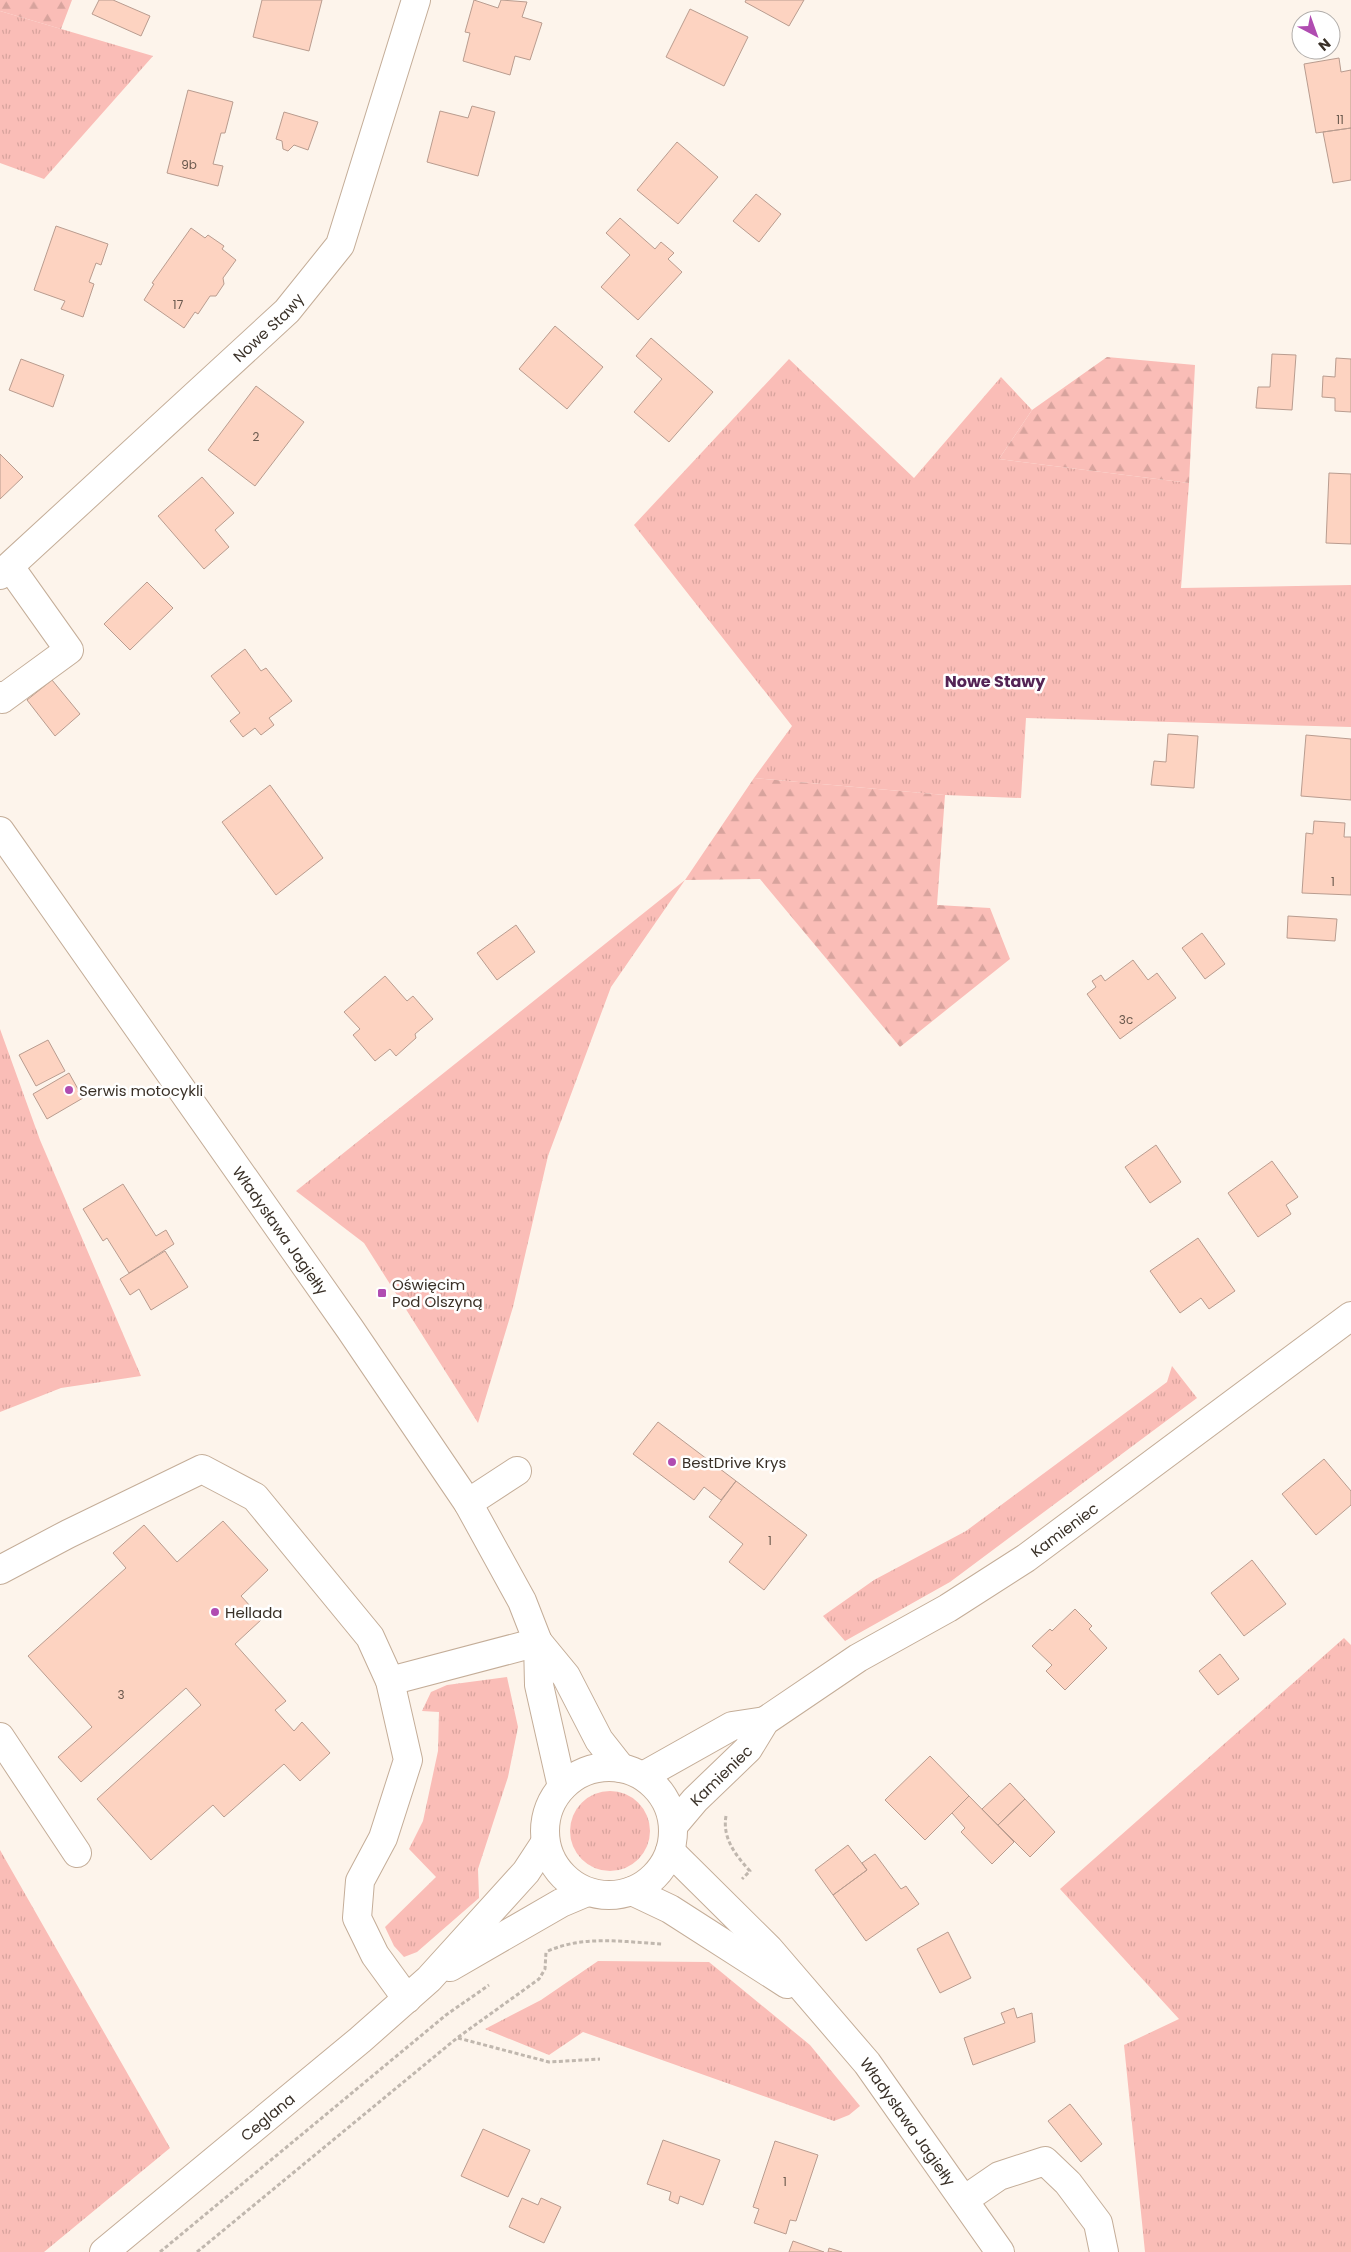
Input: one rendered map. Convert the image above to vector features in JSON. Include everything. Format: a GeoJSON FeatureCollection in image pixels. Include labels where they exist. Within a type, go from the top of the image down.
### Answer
{"type":"FeatureCollection","features":[{"type":"Feature","properties":{"kind":"street","name":"Nowe Stawy"},"geometry":{"type":"LineString","coordinates":[[5,571],[287,311],[340,245],[416,0]]}},
{"type":"Feature","properties":{"kind":"street"},"geometry":{"type":"LineString","coordinates":[[0,696],[2,699],[69,650],[5,571]]}},
{"type":"Feature","properties":{"kind":"street","name":"Władysława Jagiełły"},"geometry":{"type":"LineString","coordinates":[[0,831],[350,1329],[468,1503],[522,1601],[538,1642],[566,1676],[599,1740],[632,1772]]}},
{"type":"Feature","properties":{"kind":"street","name":"Kamieniec"},"geometry":{"type":"LineString","coordinates":[[672,1839],[695,1800],[748,1749],[765,1721],[858,1658],[948,1608],[1026,1558],[1351,1316]]}},
{"type":"Feature","properties":{"kind":"street"},"geometry":{"type":"LineString","coordinates":[[0,1570],[68,1534],[202,1469],[255,1497],[370,1637],[390,1681],[408,1760],[383,1838],[360,1881],[357,1918],[375,1955],[407,1999]]}},
{"type":"Feature","properties":{"kind":"street"},"geometry":{"type":"LineString","coordinates":[[468,1503],[517,1471]]}},
{"type":"Feature","properties":{"kind":"street"},"geometry":{"type":"LineString","coordinates":[[390,1681],[538,1642]]}},
{"type":"Feature","properties":{"kind":"street","name":"Władysława Jagiełły"},"geometry":{"type":"LineString","coordinates":[[538,1642],[540,1685],[562,1787]]}},
{"type":"Feature","properties":{"kind":"street","name":"Kamieniec"},"geometry":{"type":"LineString","coordinates":[[632,1772],[732,1726],[765,1721]]}},
{"type":"Feature","properties":{"kind":"street"},"geometry":{"type":"LineString","coordinates":[[0,1737],[77,1853]]}},
{"type":"Feature","properties":{"kind":"street"},"geometry":{"type":"LineString","coordinates":[[599,1767],[632,1772],[658,1789],[669,1807],[672,1839],[662,1868],[648,1882],[632,1891],[617,1895],[601,1895],[587,1892],[567,1880],[553,1864],[545,1843],[545,1823],[548,1810],[562,1787],[579,1774],[599,1767]]}},
{"type":"Feature","properties":{"kind":"street","name":"Władysława Jagiełły"},"geometry":{"type":"LineString","coordinates":[[672,1839],[867,2063],[1000,2252]]}},
{"type":"Feature","properties":{"kind":"street","name":"Ceglana"},"geometry":{"type":"LineString","coordinates":[[104,2252],[430,1979],[526,1872],[545,1843]]}},
{"type":"Feature","properties":{"kind":"street","name":"Władysława Jagiełły"},"geometry":{"type":"LineString","coordinates":[[632,1891],[670,1909],[809,1997]]}},
{"type":"Feature","properties":{"kind":"street","name":"Ceglana"},"geometry":{"type":"LineString","coordinates":[[430,1979],[561,1903],[587,1892]]}},
{"type":"Feature","properties":{"kind":"street"},"geometry":{"type":"LineString","coordinates":[[964,2200],[999,2176],[1046,2161],[1068,2183],[1098,2222],[1104,2252]]}},
{"type":"Feature","properties":{"kind":"path"},"geometry":{"type":"LineString","coordinates":[[726,1811],[724,1825],[727,1838],[737,1856],[750,1871],[736,1885]]}},
{"type":"Feature","properties":{"kind":"path"},"geometry":{"type":"LineString","coordinates":[[540,1953],[562,1945],[590,1940],[668,1944]]}},
{"type":"Feature","properties":{"kind":"path"},"geometry":{"type":"LineString","coordinates":[[197,2252],[457,2038],[539,1979],[545,1969],[546,1952]]}},
{"type":"Feature","properties":{"kind":"path"},"geometry":{"type":"LineString","coordinates":[[160,2252],[446,2016],[493,1982]]}},
{"type":"Feature","properties":{"kind":"path"},"geometry":{"type":"LineString","coordinates":[[457,2038],[549,2062],[600,2060]]}},
{"type":"Feature","properties":{"kind":"green space"},"geometry":{"type":"Polygon","coordinates":[[[0,0],[72,0],[61,29],[0,11],[0,0]]]}},
{"type":"Feature","properties":{"kind":"green space"},"geometry":{"type":"Polygon","coordinates":[[[0,11],[153,56],[44,179],[0,163],[0,11]]]}},
{"type":"Feature","properties":{"kind":"green space"},"geometry":{"type":"Polygon","coordinates":[[[1107,357],[1195,365],[1189,483],[999,459],[1032,410],[1107,357]]]}},
{"type":"Feature","properties":{"kind":"green space"},"geometry":{"type":"Polygon","coordinates":[[[789,359],[914,478],[1001,377],[1032,410],[999,459],[1189,483],[1181,588],[1351,585],[1351,727],[1026,718],[1021,798],[945,795],[754,778],[792,726],[634,525],[789,359]]]}},
{"type":"Feature","properties":{"kind":"green space"},"geometry":{"type":"Polygon","coordinates":[[[754,778],[945,795],[937,905],[990,908],[1010,959],[900,1047],[760,879],[685,880],[754,778]]]}},
{"type":"Feature","properties":{"kind":"green space"},"geometry":{"type":"Polygon","coordinates":[[[685,880],[611,987],[548,1156],[513,1307],[478,1423],[364,1243],[296,1191],[685,880]]]}},
{"type":"Feature","properties":{"kind":"green space"},"geometry":{"type":"Polygon","coordinates":[[[0,1029],[40,1140],[141,1376],[61,1388],[0,1412],[0,1029]]]}},
{"type":"Feature","properties":{"kind":"green space"},"geometry":{"type":"Polygon","coordinates":[[[1172,1366],[1197,1398],[950,1582],[845,1641],[823,1616],[874,1580],[966,1531],[1167,1382],[1172,1366]]]}},
{"type":"Feature","properties":{"kind":"green space"},"geometry":{"type":"Polygon","coordinates":[[[1344,1638],[1351,1645],[1351,2252],[1145,2252],[1124,2045],[1179,2019],[1060,1889],[1344,1638]]]}},
{"type":"Feature","properties":{"kind":"green space"},"geometry":{"type":"Polygon","coordinates":[[[507,1677],[518,1727],[508,1777],[478,1869],[479,1898],[417,1952],[404,1957],[394,1946],[385,1927],[436,1877],[409,1849],[423,1821],[438,1751],[439,1712],[422,1711],[431,1692],[447,1685],[507,1677]]]}},
{"type":"Feature","properties":{"kind":"green space"},"geometry":{"type":"Polygon","coordinates":[[[602,1791],[618,1791],[639,1802],[650,1823],[650,1839],[639,1860],[618,1871],[602,1871],[588,1865],[576,1853],[570,1839],[570,1823],[576,1809],[588,1797],[602,1791]]]}},
{"type":"Feature","properties":{"kind":"green space"},"geometry":{"type":"Polygon","coordinates":[[[0,1850],[170,2148],[44,2252],[0,2252],[0,1850]]]}},
{"type":"Feature","properties":{"kind":"green space"},"geometry":{"type":"Polygon","coordinates":[[[598,1961],[709,1962],[810,2045],[860,2106],[849,2115],[834,2121],[583,2032],[549,2055],[485,2029],[541,2000],[598,1961]]]}},
{"type":"Feature","properties":{"kind":"building"},"geometry":{"type":"Polygon","coordinates":[[[99,0],[113,0],[150,16],[141,36],[92,14],[99,0]]]}},
{"type":"Feature","properties":{"kind":"building"},"geometry":{"type":"Polygon","coordinates":[[[262,0],[322,0],[309,51],[253,37],[262,0]]]}},
{"type":"Feature","properties":{"kind":"building"},"geometry":{"type":"Polygon","coordinates":[[[474,0],[498,8],[501,0],[527,2],[522,17],[542,23],[530,60],[515,56],[510,75],[463,61],[470,33],[465,32],[474,0]]]}},
{"type":"Feature","properties":{"kind":"building"},"geometry":{"type":"Polygon","coordinates":[[[746,0],[804,0],[789,26],[745,2],[746,0]]]}},
{"type":"Feature","properties":{"kind":"building"},"geometry":{"type":"Polygon","coordinates":[[[690,9],[748,37],[724,86],[666,57],[690,9]]]}},
{"type":"Feature","properties":{"kind":"building"},"geometry":{"type":"Polygon","coordinates":[[[1339,60],[1341,72],[1351,70],[1351,128],[1316,133],[1304,64],[1339,60]]]}},
{"type":"Feature","properties":{"kind":"building"},"geometry":{"type":"Polygon","coordinates":[[[188,90],[233,102],[225,133],[221,133],[213,164],[223,166],[218,186],[167,173],[188,90]]]}},
{"type":"Feature","properties":{"kind":"building"},"geometry":{"type":"Polygon","coordinates":[[[472,106],[495,112],[478,176],[427,162],[440,111],[468,118],[472,106]]]}},
{"type":"Feature","properties":{"kind":"building"},"geometry":{"type":"Polygon","coordinates":[[[284,112],[318,122],[308,150],[294,145],[288,151],[283,149],[282,141],[276,139],[284,112]]]}},
{"type":"Feature","properties":{"kind":"building"},"geometry":{"type":"Polygon","coordinates":[[[1351,128],[1351,180],[1333,183],[1323,132],[1351,128]]]}},
{"type":"Feature","properties":{"kind":"building"},"geometry":{"type":"Polygon","coordinates":[[[677,142],[718,177],[678,224],[637,190],[677,142]]]}},
{"type":"Feature","properties":{"kind":"building"},"geometry":{"type":"Polygon","coordinates":[[[756,194],[781,214],[759,242],[733,221],[756,194]]]}},
{"type":"Feature","properties":{"kind":"building"},"geometry":{"type":"Polygon","coordinates":[[[620,218],[655,249],[661,242],[674,253],[668,259],[682,272],[638,320],[601,287],[630,255],[606,233],[620,218]]]}},
{"type":"Feature","properties":{"kind":"building"},"geometry":{"type":"Polygon","coordinates":[[[56,226],[108,244],[101,265],[96,263],[89,282],[94,284],[83,317],[61,309],[65,301],[34,290],[56,226]]]}},
{"type":"Feature","properties":{"kind":"building"},"geometry":{"type":"Polygon","coordinates":[[[191,228],[205,238],[208,235],[224,246],[222,249],[236,260],[223,278],[224,284],[216,296],[210,296],[198,314],[195,312],[184,328],[144,300],[154,284],[152,283],[191,228]]]}},
{"type":"Feature","properties":{"kind":"building"},"geometry":{"type":"Polygon","coordinates":[[[555,326],[603,367],[567,409],[519,369],[555,326]]]}},
{"type":"Feature","properties":{"kind":"building"},"geometry":{"type":"Polygon","coordinates":[[[651,338],[713,392],[669,442],[634,412],[662,379],[636,356],[651,338]]]}},
{"type":"Feature","properties":{"kind":"building"},"geometry":{"type":"Polygon","coordinates":[[[1272,354],[1296,355],[1292,410],[1256,408],[1258,387],[1270,387],[1272,354]]]}},
{"type":"Feature","properties":{"kind":"building"},"geometry":{"type":"Polygon","coordinates":[[[1336,358],[1351,359],[1351,412],[1335,411],[1335,398],[1322,397],[1323,376],[1335,377],[1336,358]]]}},
{"type":"Feature","properties":{"kind":"building"},"geometry":{"type":"Polygon","coordinates":[[[21,359],[64,375],[53,407],[9,390],[21,359]]]}},
{"type":"Feature","properties":{"kind":"building"},"geometry":{"type":"Polygon","coordinates":[[[256,386],[304,422],[255,486],[208,450],[256,386]]]}},
{"type":"Feature","properties":{"kind":"building"},"geometry":{"type":"Polygon","coordinates":[[[0,454],[23,477],[0,499],[0,454]]]}},
{"type":"Feature","properties":{"kind":"building"},"geometry":{"type":"Polygon","coordinates":[[[1329,473],[1351,474],[1351,544],[1326,543],[1329,473]]]}},
{"type":"Feature","properties":{"kind":"building"},"geometry":{"type":"Polygon","coordinates":[[[202,477],[234,513],[215,530],[229,547],[204,569],[158,516],[202,477]]]}},
{"type":"Feature","properties":{"kind":"building"},"geometry":{"type":"Polygon","coordinates":[[[147,582],[173,608],[130,650],[104,624],[147,582]]]}},
{"type":"Feature","properties":{"kind":"building"},"geometry":{"type":"Polygon","coordinates":[[[245,649],[261,671],[266,668],[292,701],[269,718],[274,725],[261,735],[255,728],[243,737],[230,721],[240,713],[211,676],[245,649]]]}},
{"type":"Feature","properties":{"kind":"building"},"geometry":{"type":"Polygon","coordinates":[[[52,680],[80,714],[55,736],[27,700],[52,680]]]}},
{"type":"Feature","properties":{"kind":"building"},"geometry":{"type":"Polygon","coordinates":[[[1168,734],[1198,736],[1194,788],[1151,785],[1154,761],[1166,762],[1168,734]]]}},
{"type":"Feature","properties":{"kind":"building"},"geometry":{"type":"Polygon","coordinates":[[[1306,735],[1351,739],[1351,800],[1301,796],[1306,735]]]}},
{"type":"Feature","properties":{"kind":"building"},"geometry":{"type":"Polygon","coordinates":[[[270,785],[323,858],[276,895],[222,822],[270,785]]]}},
{"type":"Feature","properties":{"kind":"building"},"geometry":{"type":"Polygon","coordinates":[[[1314,821],[1345,823],[1344,837],[1351,837],[1351,895],[1302,893],[1306,833],[1313,834],[1314,821]]]}},
{"type":"Feature","properties":{"kind":"building"},"geometry":{"type":"Polygon","coordinates":[[[1288,916],[1337,919],[1335,941],[1287,938],[1288,916]]]}},
{"type":"Feature","properties":{"kind":"building"},"geometry":{"type":"Polygon","coordinates":[[[516,925],[535,952],[497,980],[477,953],[516,925]]]}},
{"type":"Feature","properties":{"kind":"building"},"geometry":{"type":"Polygon","coordinates":[[[1202,933],[1225,964],[1205,979],[1182,948],[1202,933]]]}},
{"type":"Feature","properties":{"kind":"building"},"geometry":{"type":"Polygon","coordinates":[[[1133,960],[1148,980],[1157,973],[1176,998],[1120,1039],[1087,994],[1096,987],[1092,981],[1101,975],[1105,981],[1133,960]]]}},
{"type":"Feature","properties":{"kind":"building"},"geometry":{"type":"Polygon","coordinates":[[[385,976],[407,1001],[413,996],[433,1019],[415,1034],[416,1038],[396,1056],[390,1049],[375,1061],[353,1035],[360,1029],[344,1012],[385,976]]]}},
{"type":"Feature","properties":{"kind":"building"},"geometry":{"type":"Polygon","coordinates":[[[48,1040],[65,1071],[36,1086],[19,1055],[48,1040]]]}},
{"type":"Feature","properties":{"kind":"building"},"geometry":{"type":"Polygon","coordinates":[[[69,1073],[83,1098],[47,1119],[33,1094],[69,1073]]]}},
{"type":"Feature","properties":{"kind":"building"},"geometry":{"type":"Polygon","coordinates":[[[1156,1145],[1181,1182],[1150,1203],[1125,1167],[1156,1145]]]}},
{"type":"Feature","properties":{"kind":"building"},"geometry":{"type":"Polygon","coordinates":[[[1272,1161],[1298,1197],[1286,1205],[1291,1214],[1258,1237],[1228,1193],[1272,1161]]]}},
{"type":"Feature","properties":{"kind":"building"},"geometry":{"type":"Polygon","coordinates":[[[123,1184],[156,1236],[166,1230],[174,1244],[129,1273],[107,1238],[103,1241],[83,1209],[123,1184]]]}},
{"type":"Feature","properties":{"kind":"building"},"geometry":{"type":"Polygon","coordinates":[[[1198,1238],[1235,1291],[1209,1309],[1201,1298],[1180,1313],[1150,1271],[1198,1238]]]}},
{"type":"Feature","properties":{"kind":"building"},"geometry":{"type":"Polygon","coordinates":[[[165,1251],[188,1287],[151,1310],[139,1289],[130,1295],[120,1279],[165,1251]]]}},
{"type":"Feature","properties":{"kind":"building"},"geometry":{"type":"Polygon","coordinates":[[[658,1422],[736,1481],[721,1500],[704,1487],[694,1500],[633,1454],[658,1422]]]}},
{"type":"Feature","properties":{"kind":"building"},"geometry":{"type":"Polygon","coordinates":[[[1324,1459],[1351,1491],[1351,1505],[1316,1535],[1282,1494],[1324,1459]]]}},
{"type":"Feature","properties":{"kind":"building"},"geometry":{"type":"Polygon","coordinates":[[[736,1481],[807,1535],[764,1590],[729,1562],[743,1544],[709,1517],[736,1481]]]}},
{"type":"Feature","properties":{"kind":"building"},"geometry":{"type":"Polygon","coordinates":[[[223,1521],[268,1570],[241,1596],[262,1619],[235,1644],[286,1701],[275,1710],[294,1731],[302,1722],[330,1753],[300,1781],[284,1764],[224,1817],[213,1805],[151,1860],[97,1799],[201,1705],[186,1688],[81,1782],[58,1757],[92,1727],[28,1656],[126,1568],[113,1553],[144,1525],[177,1562],[223,1521]]]}},
{"type":"Feature","properties":{"kind":"building"},"geometry":{"type":"Polygon","coordinates":[[[1252,1560],[1286,1604],[1244,1636],[1211,1593],[1252,1560]]]}},
{"type":"Feature","properties":{"kind":"building"},"geometry":{"type":"Polygon","coordinates":[[[1075,1609],[1092,1626],[1089,1629],[1107,1648],[1065,1690],[1046,1671],[1052,1665],[1032,1646],[1050,1629],[1052,1631],[1075,1609]]]}},
{"type":"Feature","properties":{"kind":"building"},"geometry":{"type":"Polygon","coordinates":[[[1220,1654],[1239,1679],[1218,1695],[1199,1671],[1220,1654]]]}},
{"type":"Feature","properties":{"kind":"building"},"geometry":{"type":"Polygon","coordinates":[[[930,1756],[969,1796],[925,1840],[885,1800],[930,1756]]]}},
{"type":"Feature","properties":{"kind":"building"},"geometry":{"type":"Polygon","coordinates":[[[1010,1783],[1025,1799],[998,1825],[982,1809],[1010,1783]]]}},
{"type":"Feature","properties":{"kind":"building"},"geometry":{"type":"Polygon","coordinates":[[[969,1796],[1014,1842],[992,1864],[961,1832],[965,1828],[952,1813],[969,1796]]]}},
{"type":"Feature","properties":{"kind":"building"},"geometry":{"type":"Polygon","coordinates":[[[1025,1799],[1055,1832],[1030,1857],[998,1825],[1025,1799]]]}},
{"type":"Feature","properties":{"kind":"building"},"geometry":{"type":"Polygon","coordinates":[[[848,1845],[867,1870],[833,1895],[815,1870],[848,1845]]]}},
{"type":"Feature","properties":{"kind":"building"},"geometry":{"type":"Polygon","coordinates":[[[875,1854],[901,1889],[906,1886],[919,1904],[866,1941],[833,1895],[867,1870],[862,1863],[875,1854]]]}},
{"type":"Feature","properties":{"kind":"building"},"geometry":{"type":"Polygon","coordinates":[[[948,1932],[971,1978],[940,1993],[917,1949],[948,1932]]]}},
{"type":"Feature","properties":{"kind":"building"},"geometry":{"type":"Polygon","coordinates":[[[1014,2008],[1017,2018],[1032,2013],[1035,2042],[973,2065],[964,2038],[1005,2023],[1001,2013],[1014,2008]]]}},
{"type":"Feature","properties":{"kind":"building"},"geometry":{"type":"Polygon","coordinates":[[[1070,2104],[1102,2144],[1081,2162],[1048,2121],[1070,2104]]]}},
{"type":"Feature","properties":{"kind":"building"},"geometry":{"type":"Polygon","coordinates":[[[483,2129],[530,2150],[508,2197],[461,2176],[483,2129]]]}},
{"type":"Feature","properties":{"kind":"building"},"geometry":{"type":"Polygon","coordinates":[[[663,2140],[720,2160],[703,2205],[680,2196],[678,2204],[669,2200],[671,2192],[647,2184],[663,2140]]]}},
{"type":"Feature","properties":{"kind":"building"},"geometry":{"type":"Polygon","coordinates":[[[775,2141],[818,2155],[796,2221],[790,2220],[786,2234],[754,2223],[759,2209],[753,2207],[775,2141]]]}},
{"type":"Feature","properties":{"kind":"building"},"geometry":{"type":"Polygon","coordinates":[[[522,2198],[538,2205],[541,2198],[561,2207],[544,2243],[509,2227],[522,2198]]]}},
{"type":"Feature","properties":{"kind":"building"},"geometry":{"type":"Polygon","coordinates":[[[793,2241],[824,2252],[789,2252],[793,2241]]]}},
{"type":"Feature","properties":{"kind":"building"},"geometry":{"type":"Polygon","coordinates":[[[829,2248],[842,2252],[828,2252],[829,2248]]]}},
{"type":"Feature","properties":{"kind":"place","name":"Serwis motocykli"},"geometry":{"type":"Point","coordinates":[69,1090]}},
{"type":"Feature","properties":{"kind":"place","name":"Oświęcim Pod Olszyną"},"geometry":{"type":"Point","coordinates":[382,1293]}},
{"type":"Feature","properties":{"kind":"place","name":"BestDrive Krys"},"geometry":{"type":"Point","coordinates":[672,1462]}},
{"type":"Feature","properties":{"kind":"place","name":"Hellada"},"geometry":{"type":"Point","coordinates":[215,1612]}},
{"type":"Feature","properties":{"kind":"district","name":"Nowe Stawy"},"geometry":{"type":"Point","coordinates":[995,681]}}]}
